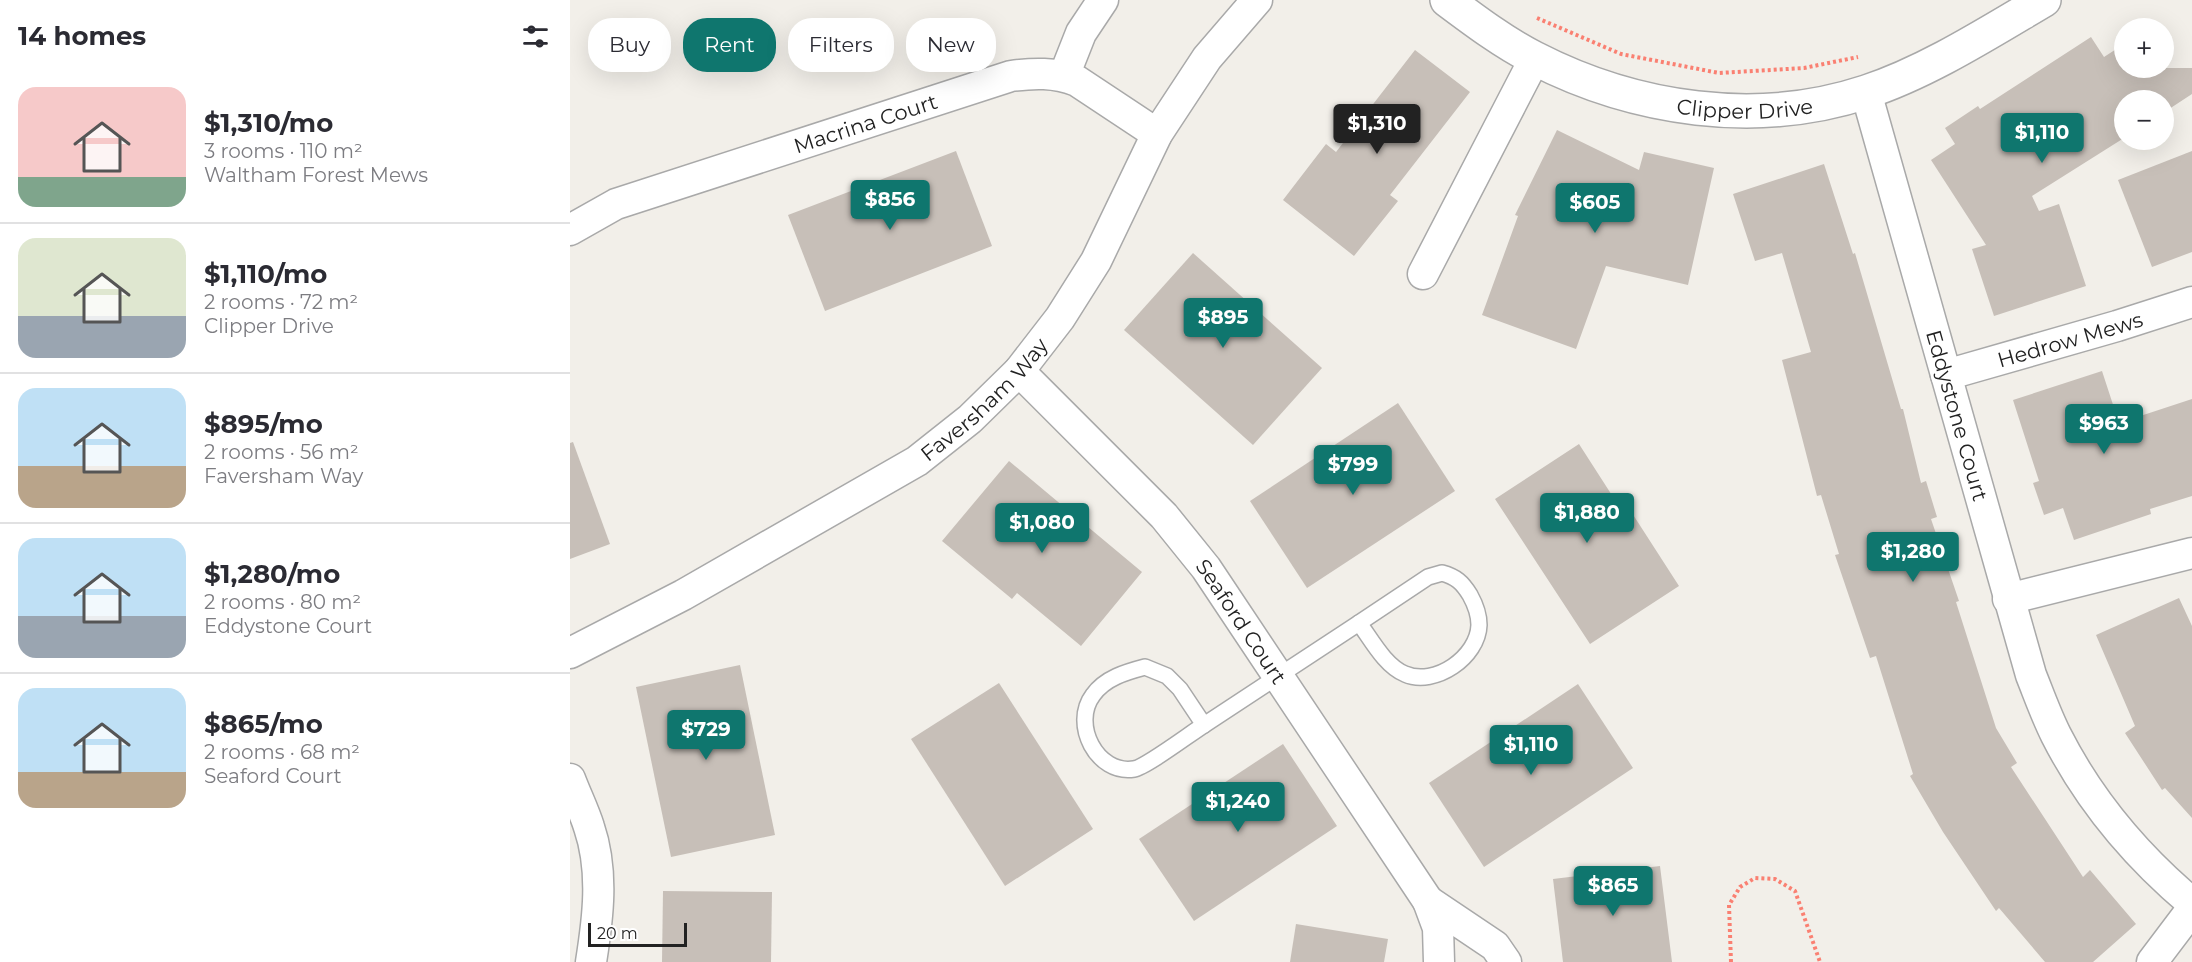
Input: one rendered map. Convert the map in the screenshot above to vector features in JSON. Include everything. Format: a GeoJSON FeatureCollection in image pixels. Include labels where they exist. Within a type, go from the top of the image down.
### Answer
{"type":"FeatureCollection","features":[{"type":"Feature","properties":{"kind":"street"},"geometry":{"type":"LineString","coordinates":[[1064,76],[1081,33],[1103,0]]}},
{"type":"Feature","properties":{"kind":"street","name":"Faversham Way"},"geometry":{"type":"LineString","coordinates":[[570,653],[683,595],[917,461],[970,419],[1018,371],[1060,318],[1096,261],[1157,134],[1207,58],[1257,0]]}},
{"type":"Feature","properties":{"kind":"street","name":"Clipper Drive"},"geometry":{"type":"LineString","coordinates":[[1447,0],[1492,33],[1535,58],[1592,83],[1662,103],[1717,111],[1762,111],[1817,105],[1866,92],[1950,54],[2044,0]]}},
{"type":"Feature","properties":{"kind":"street"},"geometry":{"type":"LineString","coordinates":[[1423,274],[1535,58]]}},
{"type":"Feature","properties":{"kind":"street","name":"Macrina Court"},"geometry":{"type":"LineString","coordinates":[[570,230],[616,204],[1011,76],[1039,72],[1064,76],[1077,81],[1157,134]]}},
{"type":"Feature","properties":{"kind":"street","name":"Eddystone Court"},"geometry":{"type":"LineString","coordinates":[[1866,92],[2031,675],[2056,735],[2088,791],[2128,843],[2192,903]]}},
{"type":"Feature","properties":{"kind":"street","name":"Hedrow Mews"},"geometry":{"type":"LineString","coordinates":[[1946,375],[2192,302]]}},
{"type":"Feature","properties":{"kind":"street","name":"Seaford Court"},"geometry":{"type":"LineString","coordinates":[[1018,371],[1164,516],[1206,568],[1428,901],[1438,928],[1439,962]]}},
{"type":"Feature","properties":{"kind":"street"},"geometry":{"type":"LineString","coordinates":[[2008,599],[2192,552]]}},
{"type":"Feature","properties":{"kind":"street"},"geometry":{"type":"LineString","coordinates":[[570,779],[590,829],[598,873],[598,918],[591,962]]}},
{"type":"Feature","properties":{"kind":"street","name":"Seaford Court"},"geometry":{"type":"LineString","coordinates":[[1428,901],[1495,946],[1506,962]]}},
{"type":"Feature","properties":{"kind":"street"},"geometry":{"type":"LineString","coordinates":[[2152,962],[2192,909]]}},
{"type":"Feature","properties":{"kind":"lane"},"geometry":{"type":"LineString","coordinates":[[1204,725],[1180,689],[1167,676],[1145,668],[1125,672],[1107,681],[1093,695],[1085,712],[1085,731],[1093,748],[1109,766],[1121,770],[1137,769],[1278,677],[1359,623],[1428,577],[1442,573],[1456,577],[1466,587],[1476,605],[1479,626],[1475,641],[1464,657],[1444,672],[1424,678],[1406,675],[1393,667],[1359,623]]}},
{"type":"Feature","properties":{"kind":"path"},"geometry":{"type":"LineString","coordinates":[[1528,12],[1564,31],[1621,54],[1719,73],[1804,68],[1861,56]]}},
{"type":"Feature","properties":{"kind":"path"},"geometry":{"type":"LineString","coordinates":[[1731,962],[1729,905],[1740,887],[1755,878],[1775,879],[1795,891],[1820,962]]}},
{"type":"Feature","properties":{"kind":"building"},"geometry":{"type":"Polygon","coordinates":[[[2091,37],[2104,57],[2114,50],[2114,78],[2174,78],[2174,68],[2192,68],[2192,94],[2174,106],[2174,90],[2114,90],[2114,144],[2032,196],[2039,211],[2059,204],[2086,286],[1994,316],[1972,249],[1986,245],[1931,160],[1955,144],[1945,128],[1978,106],[1980,109],[2091,37]]]}},
{"type":"Feature","properties":{"kind":"building"},"geometry":{"type":"Polygon","coordinates":[[[1415,50],[1470,92],[1390,195],[1398,201],[1354,256],[1283,200],[1326,144],[1336,152],[1415,50]]]}},
{"type":"Feature","properties":{"kind":"building"},"geometry":{"type":"Polygon","coordinates":[[[1557,130],[1639,170],[1644,152],[1714,168],[1688,285],[1606,266],[1576,349],[1482,315],[1518,216],[1515,215],[1557,130]]]}},
{"type":"Feature","properties":{"kind":"building"},"geometry":{"type":"Polygon","coordinates":[[[956,151],[992,246],[825,311],[788,215],[956,151]]]}},
{"type":"Feature","properties":{"kind":"building"},"geometry":{"type":"Polygon","coordinates":[[[2192,151],[2192,252],[2152,267],[2118,180],[2192,151]]]}},
{"type":"Feature","properties":{"kind":"building"},"geometry":{"type":"Polygon","coordinates":[[[1824,164],[1853,254],[1855,253],[1901,409],[1903,409],[1921,483],[1926,481],[1937,517],[1931,519],[1959,601],[1956,602],[1996,728],[2017,763],[2011,767],[2083,877],[2090,870],[2136,924],[2093,962],[2045,962],[1999,908],[1996,911],[1943,832],[1910,776],[1913,774],[1876,656],[1870,658],[1835,555],[1839,554],[1821,495],[1817,496],[1782,360],[1811,352],[1782,253],[1755,261],[1733,194],[1824,164]]]}},
{"type":"Feature","properties":{"kind":"building"},"geometry":{"type":"Polygon","coordinates":[[[1193,253],[1322,368],[1253,445],[1124,330],[1193,253]]]}},
{"type":"Feature","properties":{"kind":"building"},"geometry":{"type":"Polygon","coordinates":[[[2102,371],[2119,423],[2192,399],[2192,496],[2150,509],[2151,514],[2074,540],[2063,508],[2044,515],[2033,483],[2039,481],[2013,400],[2102,371]]]}},
{"type":"Feature","properties":{"kind":"building"},"geometry":{"type":"Polygon","coordinates":[[[1398,403],[1455,491],[1307,588],[1250,501],[1398,403]]]}},
{"type":"Feature","properties":{"kind":"building"},"geometry":{"type":"Polygon","coordinates":[[[573,442],[610,544],[570,559],[570,443],[573,442]]]}},
{"type":"Feature","properties":{"kind":"building"},"geometry":{"type":"Polygon","coordinates":[[[1579,444],[1624,514],[1630,510],[1679,586],[1590,644],[1495,499],[1579,444]]]}},
{"type":"Feature","properties":{"kind":"building"},"geometry":{"type":"Polygon","coordinates":[[[1009,461],[1142,572],[1081,646],[1017,593],[1012,599],[942,541],[1009,461]]]}},
{"type":"Feature","properties":{"kind":"building"},"geometry":{"type":"Polygon","coordinates":[[[2179,598],[2192,626],[2192,818],[2165,788],[2162,790],[2125,733],[2135,726],[2096,635],[2179,598]]]}},
{"type":"Feature","properties":{"kind":"building"},"geometry":{"type":"Polygon","coordinates":[[[740,665],[775,835],[671,857],[636,687],[740,665]]]}},
{"type":"Feature","properties":{"kind":"building"},"geometry":{"type":"Polygon","coordinates":[[[999,683],[1093,829],[1005,886],[911,739],[999,683]]]}},
{"type":"Feature","properties":{"kind":"building"},"geometry":{"type":"Polygon","coordinates":[[[1578,684],[1633,768],[1484,867],[1429,783],[1578,684]]]}},
{"type":"Feature","properties":{"kind":"building"},"geometry":{"type":"Polygon","coordinates":[[[1283,744],[1337,826],[1194,921],[1139,839],[1283,744]]]}},
{"type":"Feature","properties":{"kind":"building"},"geometry":{"type":"Polygon","coordinates":[[[1660,866],[1672,962],[1563,962],[1553,879],[1660,866]]]}},
{"type":"Feature","properties":{"kind":"building"},"geometry":{"type":"Polygon","coordinates":[[[663,891],[772,892],[771,962],[662,962],[663,891]]]}},
{"type":"Feature","properties":{"kind":"building"},"geometry":{"type":"Polygon","coordinates":[[[1296,924],[1388,939],[1384,962],[1290,962],[1296,924]]]}}]}
